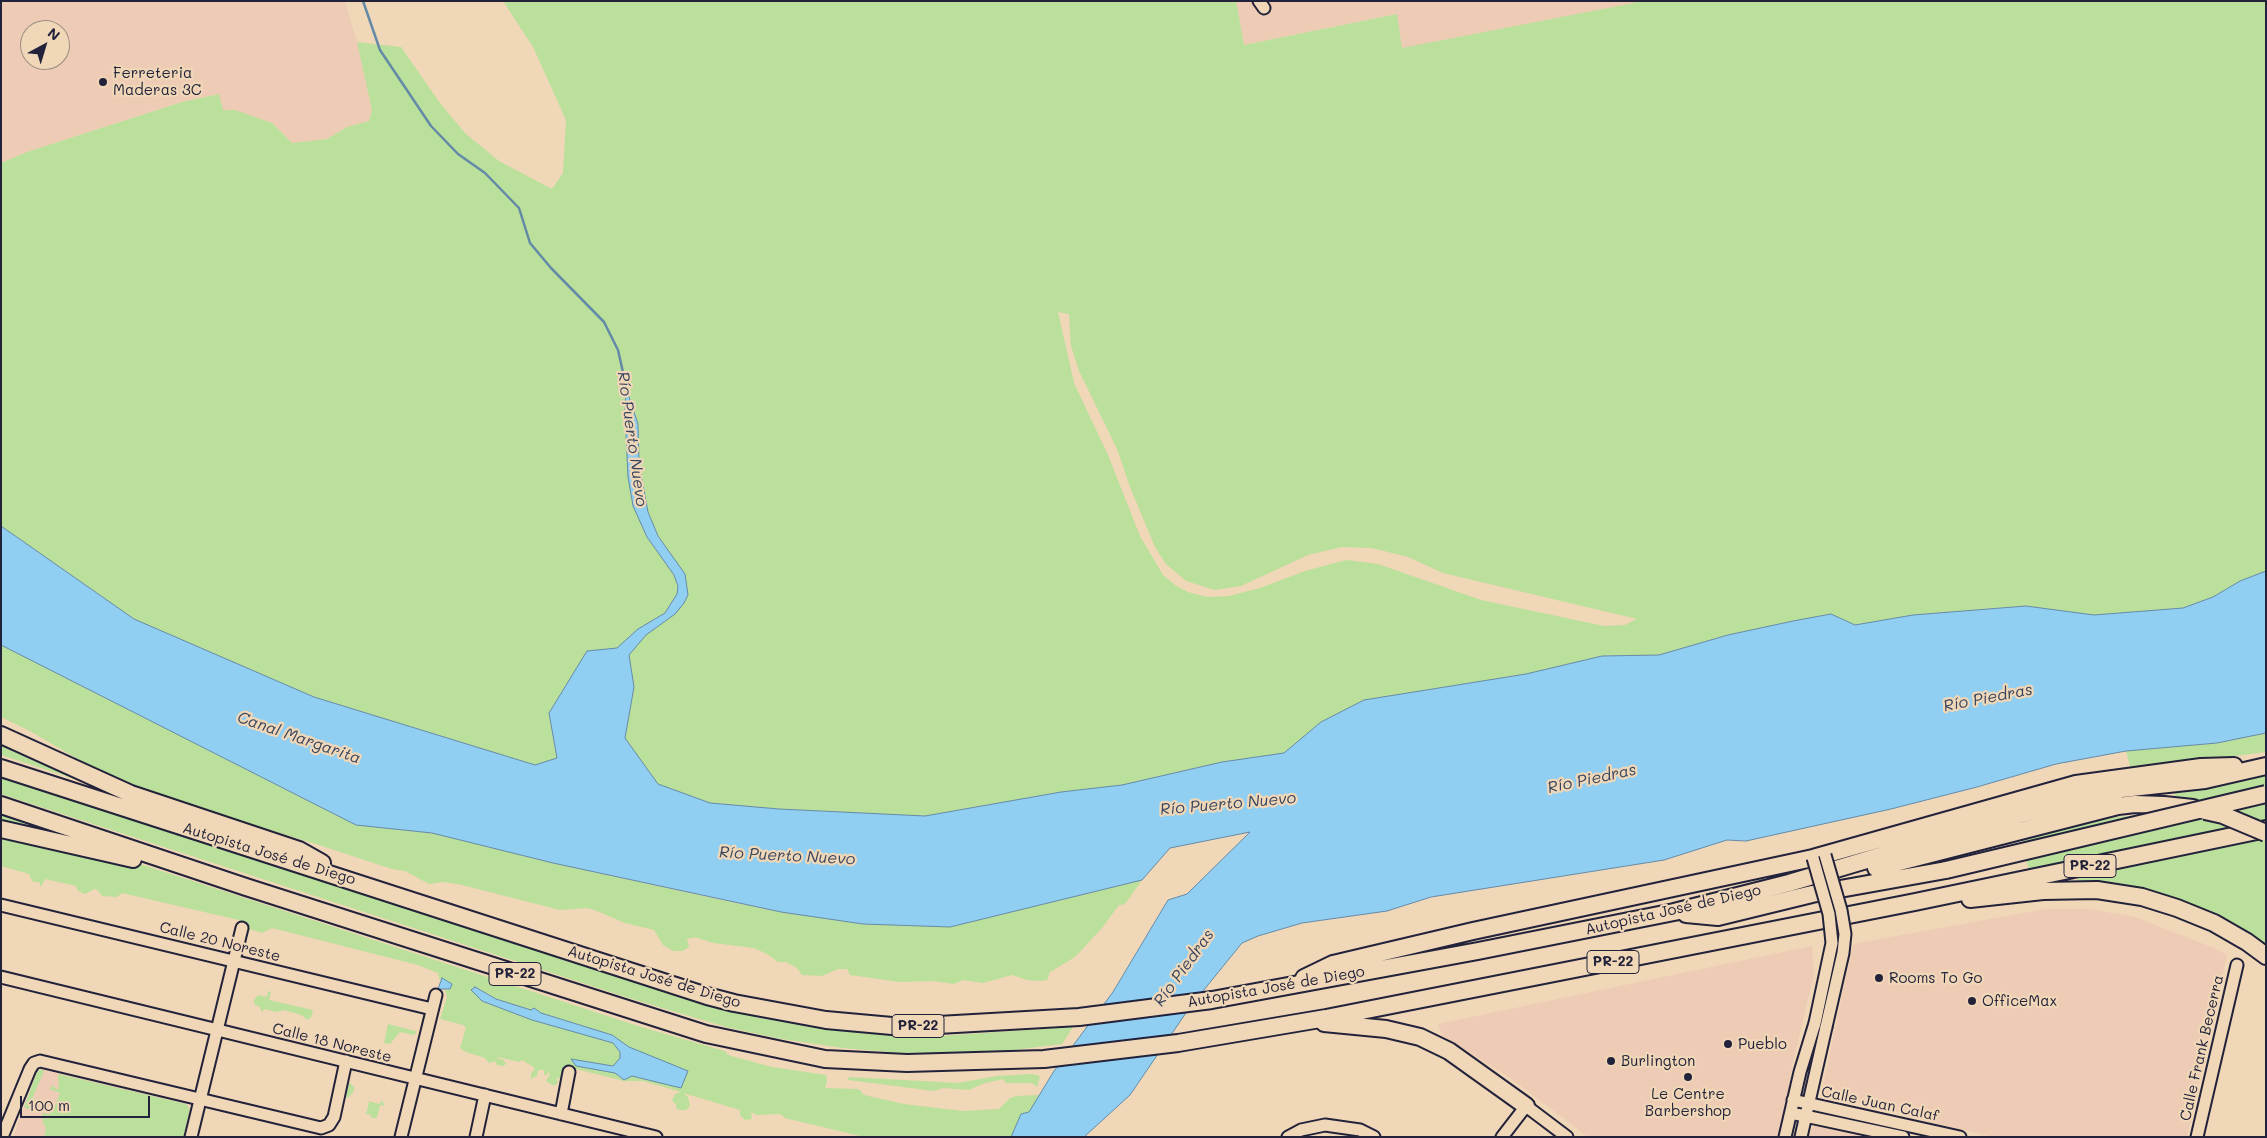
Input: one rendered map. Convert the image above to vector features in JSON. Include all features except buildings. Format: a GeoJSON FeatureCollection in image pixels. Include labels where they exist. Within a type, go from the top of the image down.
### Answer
{"type":"FeatureCollection","features":[{"type":"Feature","properties":{"kind":"highway"},"geometry":{"type":"LineString","coordinates":[[1,725],[155,803]]}},
{"type":"Feature","properties":{"kind":"highway"},"geometry":{"type":"LineString","coordinates":[[1,735],[85,775],[155,803],[299,850],[353,880]]}},
{"type":"Feature","properties":{"kind":"highway"},"geometry":{"type":"LineString","coordinates":[[1284,987],[1333,964],[1473,930],[1819,856],[2001,803],[2076,784],[2201,767],[2266,766]]}},
{"type":"Feature","properties":{"kind":"highway","name":"Autopista José de Diego"},"geometry":{"type":"LineString","coordinates":[[1,768],[708,996],[758,1008],[826,1020],[903,1027],[1079,1017],[1212,1000],[1284,987],[1674,912],[1789,883],[2018,815],[2122,789],[2205,780],[2266,766]]}},
{"type":"Feature","properties":{"kind":"highway"},"geometry":{"type":"LineString","coordinates":[[1674,912],[1718,917],[1812,894],[1946,870],[2266,794]]}},
{"type":"Feature","properties":{"kind":"highway"},"geometry":{"type":"LineString","coordinates":[[1789,883],[1847,875],[2118,806],[2135,804],[2193,808],[2223,815],[2266,833]]}},
{"type":"Feature","properties":{"kind":"highway","name":"PR-22"},"geometry":{"type":"LineString","coordinates":[[1,805],[246,887],[728,1040],[825,1059],[907,1063],[1044,1059],[1178,1043],[1312,1020],[1915,902],[2266,829]]}},
{"type":"Feature","properties":{"kind":"highway"},"geometry":{"type":"LineString","coordinates":[[1,829],[104,851],[211,885],[246,887]]}},
{"type":"Feature","properties":{"kind":"highway"},"geometry":{"type":"LineString","coordinates":[[1915,902],[1995,898],[2043,891],[2097,890],[2142,897],[2177,908],[2214,923],[2247,942],[2266,956]]}},
{"type":"Feature","properties":{"kind":"highway"},"geometry":{"type":"LineString","coordinates":[[1312,1020],[1341,1026],[1386,1029],[1420,1037],[1449,1051],[1526,1106]]}},
{"type":"Feature","properties":{"kind":"street"},"geometry":{"type":"LineString","coordinates":[[1801,1137],[1809,1104],[1832,943],[1819,856]]}},
{"type":"Feature","properties":{"kind":"street","name":"Calle 20 Noreste"},"geometry":{"type":"LineString","coordinates":[[1,905],[432,1009]]}},
{"type":"Feature","properties":{"kind":"street"},"geometry":{"type":"LineString","coordinates":[[191,1137],[242,928]]}},
{"type":"Feature","properties":{"kind":"street","name":"Calle Frank Becerra"},"geometry":{"type":"LineString","coordinates":[[2197,1137],[2237,965]]}},
{"type":"Feature","properties":{"kind":"street","name":"Calle 18 Noreste"},"geometry":{"type":"LineString","coordinates":[[1,977],[656,1137]]}},
{"type":"Feature","properties":{"kind":"street"},"geometry":{"type":"LineString","coordinates":[[402,1137],[436,995]]}},
{"type":"Feature","properties":{"kind":"street"},"geometry":{"type":"LineString","coordinates":[[1785,1137],[1800,1072],[1821,1025]]}},
{"type":"Feature","properties":{"kind":"street"},"geometry":{"type":"LineString","coordinates":[[2,1137],[4,1123],[34,1063],[44,1061],[320,1128],[329,1125],[334,1117],[346,1061]]}},
{"type":"Feature","properties":{"kind":"street"},"geometry":{"type":"LineString","coordinates":[[560,1114],[569,1072]]}},
{"type":"Feature","properties":{"kind":"street"},"geometry":{"type":"LineString","coordinates":[[476,1137],[485,1095]]}},
{"type":"Feature","properties":{"kind":"street","name":"Calle Juan Calaf"},"geometry":{"type":"LineString","coordinates":[[1793,1100],[1960,1137]]}},
{"type":"Feature","properties":{"kind":"street"},"geometry":{"type":"LineString","coordinates":[[1502,1137],[1526,1106],[1568,1137]]}},
{"type":"Feature","properties":{"kind":"street","name":"Calle Juan Calaf"},"geometry":{"type":"LineString","coordinates":[[1790,1113],[1903,1137]]}},
{"type":"Feature","properties":{"kind":"street"},"geometry":{"type":"LineString","coordinates":[[1288,1137],[1300,1130],[1325,1125],[1360,1130],[1374,1137]]}},
{"type":"Feature","properties":{"kind":"shaded area"},"geometry":{"type":"Polygon","coordinates":[[[1,1],[345,1],[357,42],[372,110],[369,121],[347,127],[327,139],[292,143],[272,123],[223,110],[218,94],[181,102],[27,152],[1,163],[1,1]]]}},
{"type":"Feature","properties":{"kind":"shaded area"},"geometry":{"type":"Polygon","coordinates":[[[1236,1],[1644,1],[1401,49],[1396,14],[1244,45],[1236,1]]]}},
{"type":"Feature","properties":{"kind":"shaded area"},"geometry":{"type":"Polygon","coordinates":[[[2046,909],[2089,909],[2135,917],[2214,948],[2227,955],[2187,1137],[1994,1137],[1916,1119],[1889,1109],[1821,1094],[1853,944],[2046,909]]]}},
{"type":"Feature","properties":{"kind":"shaded area"},"geometry":{"type":"Polygon","coordinates":[[[1812,946],[1814,974],[1792,1067],[1786,1111],[1778,1137],[1588,1137],[1510,1078],[1442,1035],[1438,1024],[1812,946]]]}},
{"type":"Feature","properties":{"kind":"shaded area"},"geometry":{"type":"Polygon","coordinates":[[[40,1069],[186,1104],[190,1109],[183,1137],[13,1137],[37,1072],[40,1069]]]}},
{"type":"Feature","properties":{"kind":"shaded area"},"geometry":{"type":"Polygon","coordinates":[[[1819,1126],[1870,1137],[1807,1137],[1813,1127],[1819,1126]]]}},
{"type":"Feature","properties":{"kind":"green space"},"geometry":{"type":"Polygon","coordinates":[[[503,1],[1236,1],[1244,45],[1397,14],[1402,48],[1644,1],[2266,1],[2266,571],[2240,581],[2213,597],[2183,608],[2094,615],[2026,606],[1913,615],[1855,625],[1831,614],[1728,635],[1659,655],[1602,656],[1526,674],[1364,700],[1321,722],[1284,753],[1222,762],[1122,785],[1061,792],[925,816],[779,809],[709,803],[658,784],[625,738],[634,688],[628,655],[646,635],[675,614],[685,574],[658,536],[648,512],[639,463],[638,424],[627,390],[625,411],[628,477],[633,506],[647,537],[674,575],[678,586],[677,594],[665,613],[638,629],[549,713],[557,758],[535,765],[314,697],[134,619],[1,526],[1,163],[27,152],[182,102],[219,94],[223,110],[235,110],[272,123],[292,143],[327,139],[347,127],[369,121],[372,110],[357,42],[401,47],[440,103],[465,133],[499,161],[552,189],[563,173],[566,120],[533,47],[503,1]],[[1058,312],[1074,383],[1108,455],[1140,536],[1163,575],[1175,585],[1188,592],[1207,597],[1229,596],[1260,588],[1305,571],[1346,560],[1378,564],[1481,600],[1604,626],[1625,625],[1637,619],[1443,573],[1408,557],[1372,548],[1342,547],[1308,555],[1241,586],[1215,590],[1186,581],[1166,564],[1155,547],[1130,487],[1117,449],[1079,371],[1071,346],[1069,314],[1058,312]]]}},
{"type":"Feature","properties":{"kind":"green space"},"geometry":{"type":"Polygon","coordinates":[[[1,645],[356,825],[432,833],[553,863],[731,902],[781,912],[863,924],[950,927],[1142,880],[1125,904],[1119,905],[1102,928],[1075,957],[1050,972],[1047,980],[1027,980],[1012,975],[983,983],[963,980],[954,984],[933,981],[900,982],[850,975],[847,969],[838,969],[822,976],[802,975],[797,968],[786,962],[778,962],[754,948],[713,943],[695,937],[687,939],[689,947],[683,951],[673,951],[663,945],[654,930],[625,923],[597,911],[587,908],[560,910],[458,884],[442,882],[429,884],[405,871],[392,869],[273,831],[263,831],[170,802],[100,772],[30,731],[1,717],[1,645]]]}},
{"type":"Feature","properties":{"kind":"green space"},"geometry":{"type":"Polygon","coordinates":[[[2266,733],[2266,752],[2131,770],[2126,751],[2217,743],[2266,733]]]}},
{"type":"Feature","properties":{"kind":"green space"},"geometry":{"type":"Polygon","coordinates":[[[1,739],[81,777],[78,780],[1,755],[1,739]]]}},
{"type":"Feature","properties":{"kind":"green space"},"geometry":{"type":"Polygon","coordinates":[[[2266,776],[2266,820],[2182,840],[2029,872],[2023,840],[2116,817],[2162,814],[2210,820],[2214,803],[2175,799],[2174,789],[2266,776]]]}},
{"type":"Feature","properties":{"kind":"green space"},"geometry":{"type":"Polygon","coordinates":[[[1,777],[675,995],[760,1018],[851,1032],[889,1035],[939,1036],[1073,1027],[1062,1044],[1005,1051],[901,1053],[843,1048],[782,1039],[726,1027],[632,999],[1,794],[1,777]]]}},
{"type":"Feature","properties":{"kind":"green space"},"geometry":{"type":"Polygon","coordinates":[[[1,815],[87,842],[1,824],[1,815]]]}},
{"type":"Feature","properties":{"kind":"green space"},"geometry":{"type":"Polygon","coordinates":[[[1,833],[122,858],[638,1026],[728,1052],[725,1053],[731,1056],[772,1067],[826,1075],[827,1082],[825,1088],[859,1089],[864,1095],[904,1104],[963,1111],[999,1109],[1010,1098],[1039,1095],[1029,1112],[1021,1114],[1011,1137],[864,1137],[785,1118],[780,1114],[757,1115],[751,1112],[752,1119],[745,1120],[740,1115],[740,1110],[683,1093],[688,1097],[690,1106],[686,1110],[679,1110],[672,1101],[675,1094],[681,1092],[643,1081],[624,1081],[576,1069],[566,1073],[562,1071],[560,1074],[564,1075],[563,1079],[556,1078],[558,1082],[556,1085],[546,1081],[550,1074],[548,1072],[547,1075],[544,1075],[544,1070],[538,1070],[537,1076],[532,1078],[531,1081],[531,1074],[535,1068],[522,1060],[519,1062],[498,1057],[504,1060],[506,1064],[503,1066],[497,1065],[495,1061],[489,1063],[485,1058],[460,1048],[466,1028],[463,1025],[440,1019],[447,997],[445,990],[448,990],[452,984],[442,979],[440,981],[438,973],[418,965],[272,928],[262,933],[250,929],[248,934],[239,920],[122,893],[117,897],[102,896],[98,890],[94,889],[85,894],[78,891],[76,886],[45,879],[41,887],[39,882],[33,882],[29,874],[1,866],[1,833]],[[475,987],[471,990],[482,1001],[532,1020],[613,1043],[620,1052],[620,1058],[613,1066],[572,1059],[576,1066],[615,1073],[620,1078],[632,1076],[650,1081],[628,1046],[612,1035],[541,1013],[538,1010],[531,1010],[496,999],[475,987]]]}},
{"type":"Feature","properties":{"kind":"green space"},"geometry":{"type":"Polygon","coordinates":[[[2266,839],[2266,949],[2255,941],[2078,884],[2078,878],[2266,839]]]}},
{"type":"Feature","properties":{"kind":"green space"},"geometry":{"type":"Polygon","coordinates":[[[268,991],[271,992],[269,1000],[313,1010],[311,1018],[308,1020],[301,1015],[284,1010],[277,1012],[264,1009],[262,1013],[260,1007],[254,1004],[254,1000],[258,995],[267,997],[268,991]]]}},
{"type":"Feature","properties":{"kind":"green space"},"geometry":{"type":"Polygon","coordinates":[[[388,1024],[417,1032],[414,1035],[400,1032],[390,1044],[384,1043],[388,1024]]]}},
{"type":"Feature","properties":{"kind":"green space"},"geometry":{"type":"Polygon","coordinates":[[[40,1069],[44,1071],[33,1097],[35,1099],[31,1110],[24,1107],[37,1072],[40,1069]]]}},
{"type":"Feature","properties":{"kind":"green space"},"geometry":{"type":"Polygon","coordinates":[[[58,1074],[186,1104],[190,1109],[183,1137],[44,1137],[46,1128],[43,1123],[42,1113],[49,1114],[50,1111],[53,1112],[60,1093],[49,1089],[54,1085],[55,1089],[59,1089],[58,1074]]]}},
{"type":"Feature","properties":{"kind":"green space"},"geometry":{"type":"Polygon","coordinates":[[[1032,1074],[1040,1076],[1037,1087],[1032,1083],[1005,1083],[1004,1079],[985,1083],[969,1090],[943,1088],[934,1091],[848,1080],[849,1077],[958,1083],[997,1076],[1032,1074]]]}},
{"type":"Feature","properties":{"kind":"green space"},"geometry":{"type":"Polygon","coordinates":[[[350,1083],[354,1087],[354,1091],[348,1098],[344,1095],[344,1085],[350,1083]]]}},
{"type":"Feature","properties":{"kind":"green space"},"geometry":{"type":"Polygon","coordinates":[[[382,1100],[385,1106],[380,1105],[377,1118],[371,1118],[371,1115],[366,1114],[369,1103],[367,1101],[380,1104],[382,1100]]]}},
{"type":"Feature","properties":{"kind":"water"},"geometry":{"type":"Polygon","coordinates":[[[626,388],[638,424],[639,463],[648,512],[658,536],[685,574],[688,595],[675,614],[646,635],[629,655],[634,687],[625,738],[658,784],[710,803],[779,809],[925,816],[1061,792],[1122,785],[1222,762],[1284,753],[1321,722],[1364,700],[1526,674],[1602,656],[1659,655],[1728,635],[1831,614],[1855,625],[1913,615],[2026,606],[2094,615],[2183,608],[2213,597],[2240,581],[2266,571],[2266,733],[2217,743],[2126,751],[2056,764],[1891,809],[1746,841],[1727,840],[1664,860],[1431,897],[1387,911],[1302,923],[1258,936],[1242,943],[1190,1007],[1130,1095],[1084,1137],[1011,1137],[1021,1114],[1029,1112],[1054,1071],[1113,992],[1168,900],[1187,894],[1250,832],[1170,848],[1142,880],[950,927],[863,924],[781,912],[553,863],[432,833],[356,825],[1,645],[1,526],[134,619],[314,697],[535,765],[557,758],[549,713],[587,651],[617,648],[638,629],[665,613],[677,594],[678,586],[674,575],[647,537],[633,506],[628,477],[625,411],[626,388]]]}},
{"type":"Feature","properties":{"kind":"water"},"geometry":{"type":"Polygon","coordinates":[[[442,978],[452,984],[450,989],[438,989],[442,978]]]}},
{"type":"Feature","properties":{"kind":"water"},"geometry":{"type":"Polygon","coordinates":[[[475,987],[496,999],[531,1010],[534,1008],[541,1013],[612,1035],[629,1047],[688,1071],[681,1088],[632,1076],[624,1080],[615,1073],[576,1066],[571,1059],[613,1066],[620,1058],[620,1052],[613,1043],[532,1020],[482,1001],[471,990],[475,987]]]}},
{"type":"Feature","properties":{"kind":"waterway","name":"Río Puerto Nuevo"},"geometry":{"type":"LineString","coordinates":[[363,1],[380,50],[431,126],[458,154],[485,173],[519,208],[530,243],[551,268],[604,322],[618,350],[627,390]]}},
{"type":"Feature","properties":{"kind":"place","name":"Ferreteria Maderas 3C"},"geometry":{"type":"Point","coordinates":[103,82]}},
{"type":"Feature","properties":{"kind":"place","name":"Rooms To Go"},"geometry":{"type":"Point","coordinates":[1879,978]}},
{"type":"Feature","properties":{"kind":"place","name":"OfficeMax"},"geometry":{"type":"Point","coordinates":[1972,1001]}},
{"type":"Feature","properties":{"kind":"place","name":"Pueblo"},"geometry":{"type":"Point","coordinates":[1728,1044]}},
{"type":"Feature","properties":{"kind":"place","name":"Burlington"},"geometry":{"type":"Point","coordinates":[1611,1061]}},
{"type":"Feature","properties":{"kind":"place","name":"Le Centre Barbershop"},"geometry":{"type":"Point","coordinates":[1688,1077]}},
{"type":"Feature","properties":{"kind":"water label","name":"Río Piedras"},"geometry":{"type":"Point","coordinates":[1988,698]}},
{"type":"Feature","properties":{"kind":"water label","name":"Canal Margarita"},"geometry":{"type":"Point","coordinates":[299,738]}},
{"type":"Feature","properties":{"kind":"water label","name":"Río Piedras"},"geometry":{"type":"Point","coordinates":[1592,779]}},
{"type":"Feature","properties":{"kind":"water label","name":"Río Piedras"},"geometry":{"type":"Point","coordinates":[1184,968]}}]}
